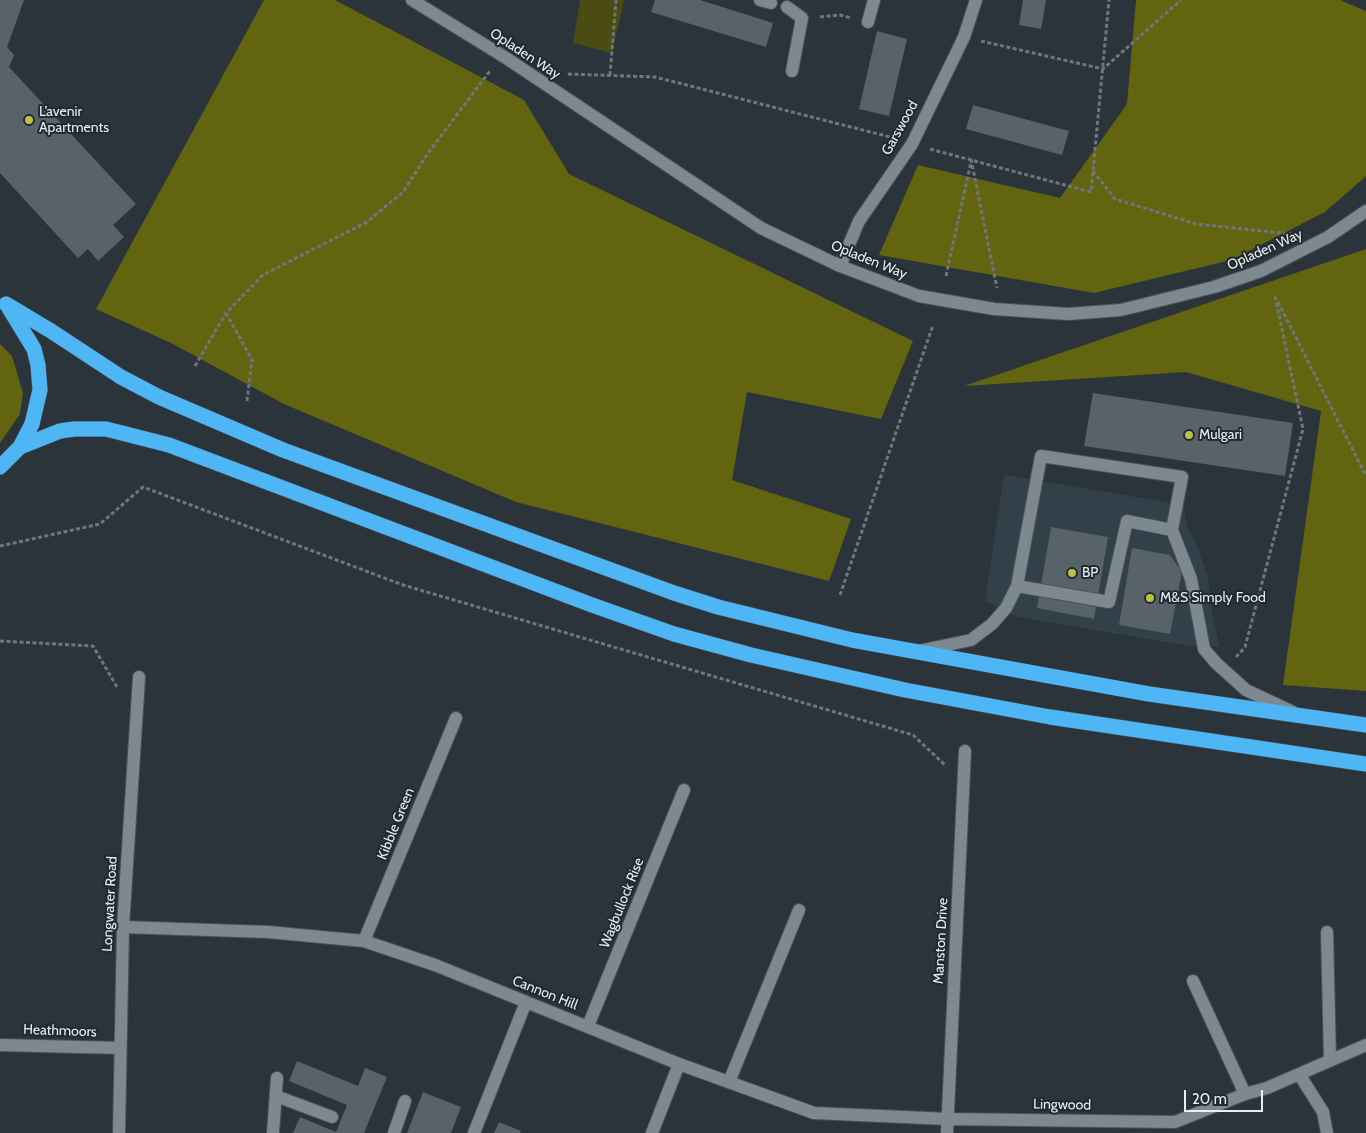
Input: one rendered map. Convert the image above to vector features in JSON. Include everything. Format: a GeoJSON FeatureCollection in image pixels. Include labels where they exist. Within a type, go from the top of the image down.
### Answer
{"type":"FeatureCollection","features":[{"type":"Feature","properties":{"kind":"highway"},"geometry":{"type":"LineString","coordinates":[[3,301],[34,349],[40,376],[38,406],[20,448]]}},
{"type":"Feature","properties":{"kind":"highway"},"geometry":{"type":"LineString","coordinates":[[3,301],[121,377],[151,393],[283,450],[674,593],[796,627],[915,652],[1149,694],[1306,718],[1366,725]]}},
{"type":"Feature","properties":{"kind":"highway"},"geometry":{"type":"LineString","coordinates":[[0,467],[20,448],[60,431],[106,429],[169,445],[592,605],[674,634],[750,655],[905,690],[1050,718],[1366,764]]}},
{"type":"Feature","properties":{"kind":"street","name":"Opladen Way"},"geometry":{"type":"LineString","coordinates":[[412,0],[500,55],[761,228],[840,266],[919,296],[994,309],[1068,314],[1121,310],[1214,287],[1261,271],[1328,237],[1366,211]]}},
{"type":"Feature","properties":{"kind":"street"},"geometry":{"type":"LineString","coordinates":[[868,22],[874,0]]}},
{"type":"Feature","properties":{"kind":"street","name":"Garswood"},"geometry":{"type":"LineString","coordinates":[[840,266],[860,221],[912,144],[964,37],[976,0]]}},
{"type":"Feature","properties":{"kind":"street"},"geometry":{"type":"LineString","coordinates":[[787,7],[802,18],[792,71]]}},
{"type":"Feature","properties":{"kind":"street"},"geometry":{"type":"LineString","coordinates":[[915,652],[971,640],[992,624],[1006,608],[1017,586],[1040,456],[1182,477],[1172,530],[1191,579],[1204,649],[1216,663],[1246,690],[1306,718]]}},
{"type":"Feature","properties":{"kind":"street"},"geometry":{"type":"LineString","coordinates":[[1017,586],[1109,602],[1127,521],[1172,530]]}},
{"type":"Feature","properties":{"kind":"street","name":"Longwater Road"},"geometry":{"type":"LineString","coordinates":[[119,1133],[123,927],[139,677]]}},
{"type":"Feature","properties":{"kind":"street","name":"Kibble Green"},"geometry":{"type":"LineString","coordinates":[[364,941],[456,718]]}},
{"type":"Feature","properties":{"kind":"street","name":"Manston Drive"},"geometry":{"type":"LineString","coordinates":[[947,1133],[965,751]]}},
{"type":"Feature","properties":{"kind":"street","name":"Wagbullock Rise"},"geometry":{"type":"LineString","coordinates":[[588,1026],[684,790]]}},
{"type":"Feature","properties":{"kind":"street"},"geometry":{"type":"LineString","coordinates":[[729,1082],[798,910]]}},
{"type":"Feature","properties":{"kind":"street","name":"Cannon Hill"},"geometry":{"type":"LineString","coordinates":[[123,927],[268,932],[364,941],[435,965],[679,1064],[814,1113],[948,1119]]}},
{"type":"Feature","properties":{"kind":"street"},"geometry":{"type":"LineString","coordinates":[[1327,932],[1330,1061]]}},
{"type":"Feature","properties":{"kind":"street"},"geometry":{"type":"LineString","coordinates":[[1193,980],[1244,1094]]}},
{"type":"Feature","properties":{"kind":"street"},"geometry":{"type":"LineString","coordinates":[[474,1133],[526,1002]]}},
{"type":"Feature","properties":{"kind":"street","name":"Heathmoors"},"geometry":{"type":"LineString","coordinates":[[0,1045],[120,1048]]}},
{"type":"Feature","properties":{"kind":"street","name":"Lingwood"},"geometry":{"type":"LineString","coordinates":[[948,1119],[1177,1127],[1244,1094],[1267,1088],[1366,1045]]}},
{"type":"Feature","properties":{"kind":"street"},"geometry":{"type":"LineString","coordinates":[[652,1133],[679,1064]]}},
{"type":"Feature","properties":{"kind":"street"},"geometry":{"type":"LineString","coordinates":[[1299,1074],[1323,1112],[1327,1133]]}},
{"type":"Feature","properties":{"kind":"street"},"geometry":{"type":"LineString","coordinates":[[273,1133],[277,1078]]}},
{"type":"Feature","properties":{"kind":"street"},"geometry":{"type":"LineString","coordinates":[[276,1096],[332,1118]]}},
{"type":"Feature","properties":{"kind":"street"},"geometry":{"type":"LineString","coordinates":[[394,1133],[406,1100]]}},
{"type":"Feature","properties":{"kind":"path"},"geometry":{"type":"LineString","coordinates":[[610,75],[616,0]]}},
{"type":"Feature","properties":{"kind":"path"},"geometry":{"type":"LineString","coordinates":[[924,148],[1091,192],[1108,0]]}},
{"type":"Feature","properties":{"kind":"path"},"geometry":{"type":"LineString","coordinates":[[1103,69],[1181,0]]}},
{"type":"Feature","properties":{"kind":"path"},"geometry":{"type":"LineString","coordinates":[[802,18],[840,15],[868,22]]}},
{"type":"Feature","properties":{"kind":"path"},"geometry":{"type":"LineString","coordinates":[[964,37],[1103,69]]}},
{"type":"Feature","properties":{"kind":"path"},"geometry":{"type":"LineString","coordinates":[[195,366],[226,313],[263,275],[368,222],[403,192],[428,153],[500,55]]}},
{"type":"Feature","properties":{"kind":"path"},"geometry":{"type":"LineString","coordinates":[[568,74],[655,77],[900,139]]}},
{"type":"Feature","properties":{"kind":"path"},"geometry":{"type":"LineString","coordinates":[[946,276],[971,159]]}},
{"type":"Feature","properties":{"kind":"path"},"geometry":{"type":"LineString","coordinates":[[971,159],[997,288]]}},
{"type":"Feature","properties":{"kind":"path"},"geometry":{"type":"LineString","coordinates":[[1093,171],[1114,199],[1196,224],[1328,237]]}},
{"type":"Feature","properties":{"kind":"path"},"geometry":{"type":"LineString","coordinates":[[1261,271],[1366,476]]}},
{"type":"Feature","properties":{"kind":"path"},"geometry":{"type":"LineString","coordinates":[[1234,660],[1244,647],[1303,429],[1275,296]]}},
{"type":"Feature","properties":{"kind":"path"},"geometry":{"type":"LineString","coordinates":[[226,313],[252,360],[247,401]]}},
{"type":"Feature","properties":{"kind":"path"},"geometry":{"type":"LineString","coordinates":[[840,595],[933,325]]}},
{"type":"Feature","properties":{"kind":"path"},"geometry":{"type":"LineString","coordinates":[[0,546],[100,524],[143,487],[403,584],[913,735],[944,765],[964,767]]}},
{"type":"Feature","properties":{"kind":"path"},"geometry":{"type":"LineString","coordinates":[[0,641],[93,646],[117,687]]}},
{"type":"Feature","properties":{"kind":"shaded area"},"geometry":{"type":"Polygon","coordinates":[[[264,0],[335,0],[524,100],[569,174],[913,341],[881,419],[747,392],[732,480],[851,519],[829,581],[516,502],[284,404],[171,343],[96,309],[264,0]]]}},
{"type":"Feature","properties":{"kind":"shaded area"},"geometry":{"type":"Polygon","coordinates":[[[580,0],[624,0],[612,53],[573,43],[580,0]]]}},
{"type":"Feature","properties":{"kind":"shaded area"},"geometry":{"type":"Polygon","coordinates":[[[1136,0],[1340,0],[1366,11],[1366,176],[1325,212],[1231,260],[1094,293],[879,255],[918,165],[1060,198],[1127,104],[1136,0]]]}},
{"type":"Feature","properties":{"kind":"shaded area"},"geometry":{"type":"Polygon","coordinates":[[[1366,249],[1366,691],[1283,685],[1321,411],[1186,372],[964,386],[1366,249]]]}},
{"type":"Feature","properties":{"kind":"shaded area"},"geometry":{"type":"Polygon","coordinates":[[[0,344],[12,356],[23,393],[20,414],[0,443],[0,344]]]}},
{"type":"Feature","properties":{"kind":"shaded area"},"geometry":{"type":"Polygon","coordinates":[[[1004,475],[1183,505],[1188,528],[1199,550],[1208,578],[1212,614],[1220,647],[1182,645],[1018,617],[985,601],[1004,475]]]}},
{"type":"Feature","properties":{"kind":"building","name":"L’avenir Apartments"},"geometry":{"type":"Polygon","coordinates":[[[0,0],[24,0],[7,47],[14,55],[9,67],[136,204],[113,225],[124,237],[98,261],[88,249],[78,258],[0,173],[0,0]]]}},
{"type":"Feature","properties":{"kind":"building"},"geometry":{"type":"Polygon","coordinates":[[[655,0],[700,0],[773,23],[766,47],[651,12],[655,0]]]}},
{"type":"Feature","properties":{"kind":"building"},"geometry":{"type":"Polygon","coordinates":[[[1023,0],[1046,0],[1041,29],[1019,25],[1023,0]]]}},
{"type":"Feature","properties":{"kind":"building"},"geometry":{"type":"Polygon","coordinates":[[[877,31],[907,39],[889,116],[859,109],[877,31]]]}},
{"type":"Feature","properties":{"kind":"building"},"geometry":{"type":"Polygon","coordinates":[[[973,105],[1069,131],[1062,155],[966,129],[973,105]]]}},
{"type":"Feature","properties":{"kind":"building","name":"Mulgari"},"geometry":{"type":"Polygon","coordinates":[[[1093,393],[1293,423],[1285,476],[1084,446],[1093,393]]]}},
{"type":"Feature","properties":{"kind":"building","name":"BP"},"geometry":{"type":"Polygon","coordinates":[[[1051,527],[1108,537],[1094,619],[1037,608],[1051,527]]]}},
{"type":"Feature","properties":{"kind":"building","name":"M&S Simply Food"},"geometry":{"type":"Polygon","coordinates":[[[1132,548],[1170,555],[1182,572],[1170,634],[1119,625],[1132,548]]]}},
{"type":"Feature","properties":{"kind":"building"},"geometry":{"type":"Polygon","coordinates":[[[297,1061],[358,1086],[365,1068],[387,1077],[364,1133],[293,1133],[300,1117],[336,1132],[347,1105],[289,1081],[297,1061]]]}},
{"type":"Feature","properties":{"kind":"building"},"geometry":{"type":"Polygon","coordinates":[[[423,1092],[461,1107],[451,1133],[407,1133],[423,1092]]]}},
{"type":"Feature","properties":{"kind":"building"},"geometry":{"type":"Polygon","coordinates":[[[499,1122],[521,1131],[520,1133],[494,1133],[499,1122]]]}},
{"type":"Feature","properties":{"kind":"place","name":"L’avenir Apartments"},"geometry":{"type":"Point","coordinates":[29,120]}},
{"type":"Feature","properties":{"kind":"place","name":"Mulgari"},"geometry":{"type":"Point","coordinates":[1189,435]}},
{"type":"Feature","properties":{"kind":"place","name":"BP"},"geometry":{"type":"Point","coordinates":[1072,573]}},
{"type":"Feature","properties":{"kind":"place","name":"M&S Simply Food"},"geometry":{"type":"Point","coordinates":[1150,598]}}]}
